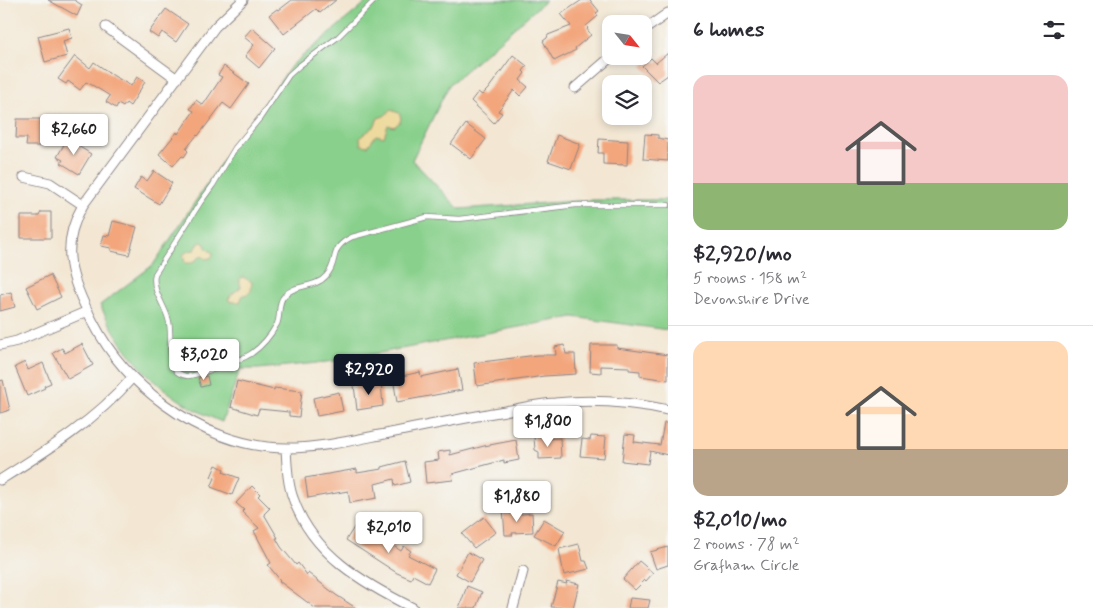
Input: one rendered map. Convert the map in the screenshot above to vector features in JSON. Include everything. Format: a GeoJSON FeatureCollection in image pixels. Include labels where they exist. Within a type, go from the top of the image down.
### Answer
{"type":"FeatureCollection","features":[{"type":"Feature","properties":{"kind":"street"},"geometry":{"type":"LineString","coordinates":[[243,0],[215,27],[83,205],[72,227],[69,252],[78,285],[88,311],[109,351],[132,378],[177,414],[210,432],[240,441],[286,448],[339,443],[555,403],[601,401],[668,410]]}},
{"type":"Feature","properties":{"kind":"street"},"geometry":{"type":"LineString","coordinates":[[652,24],[668,13]]}},
{"type":"Feature","properties":{"kind":"street"},"geometry":{"type":"LineString","coordinates":[[106,27],[177,79]]}},
{"type":"Feature","properties":{"kind":"street"},"geometry":{"type":"LineString","coordinates":[[576,88],[602,65]]}},
{"type":"Feature","properties":{"kind":"street"},"geometry":{"type":"LineString","coordinates":[[24,177],[50,183],[83,205]]}},
{"type":"Feature","properties":{"kind":"street"},"geometry":{"type":"LineString","coordinates":[[0,345],[26,337],[88,311]]}},
{"type":"Feature","properties":{"kind":"street"},"geometry":{"type":"LineString","coordinates":[[0,480],[65,439],[82,426],[116,396],[132,378]]}},
{"type":"Feature","properties":{"kind":"street"},"geometry":{"type":"LineString","coordinates":[[286,448],[287,469],[292,496],[307,530],[316,542],[327,554],[365,582],[414,608]]}},
{"type":"Feature","properties":{"kind":"street"},"geometry":{"type":"LineString","coordinates":[[513,608],[523,571]]}},
{"type":"Feature","properties":{"kind":"lane"},"geometry":{"type":"LineString","coordinates":[[375,0],[338,37],[289,75],[260,118],[235,148],[155,274],[153,281],[170,323],[172,361],[177,372],[189,376],[200,374],[252,354],[260,347],[276,325],[284,296],[289,292],[324,279],[329,272],[338,246],[352,238],[427,218],[459,219],[576,205],[668,205]]}},
{"type":"Feature","properties":{"kind":"green space"},"geometry":{"type":"Polygon","coordinates":[[[369,0],[546,0],[449,85],[412,160],[459,209],[591,200],[668,200],[668,330],[573,317],[336,361],[240,369],[222,422],[182,402],[149,376],[122,344],[100,305],[153,265],[223,160],[292,65],[369,0]]]}},
{"type":"Feature","properties":{"kind":"sand"},"geometry":{"type":"Polygon","coordinates":[[[391,110],[399,113],[400,122],[394,127],[388,125],[384,137],[376,135],[368,146],[361,145],[360,138],[374,127],[378,118],[391,110]]]}},
{"type":"Feature","properties":{"kind":"sand"},"geometry":{"type":"Polygon","coordinates":[[[202,242],[213,253],[212,257],[207,259],[201,256],[192,263],[185,263],[183,255],[188,251],[195,250],[199,243],[202,242]]]}},
{"type":"Feature","properties":{"kind":"sand"},"geometry":{"type":"Polygon","coordinates":[[[243,277],[252,282],[251,291],[243,295],[240,302],[228,300],[241,287],[239,280],[243,277]]]}},
{"type":"Feature","properties":{"kind":"building"},"geometry":{"type":"Polygon","coordinates":[[[48,0],[74,0],[82,5],[77,16],[48,0]]]}},
{"type":"Feature","properties":{"kind":"building"},"geometry":{"type":"Polygon","coordinates":[[[292,0],[336,0],[320,13],[316,9],[284,34],[269,15],[292,0]]]}},
{"type":"Feature","properties":{"kind":"building"},"geometry":{"type":"Polygon","coordinates":[[[582,0],[590,0],[599,11],[596,13],[598,16],[586,26],[591,35],[575,48],[576,50],[554,61],[543,41],[548,35],[571,26],[561,14],[582,0]]]}},
{"type":"Feature","properties":{"kind":"building"},"geometry":{"type":"Polygon","coordinates":[[[166,9],[188,24],[176,42],[162,32],[158,38],[149,32],[166,9]]]}},
{"type":"Feature","properties":{"kind":"building"},"geometry":{"type":"Polygon","coordinates":[[[69,28],[72,38],[63,41],[67,56],[45,62],[38,36],[69,28]]]}},
{"type":"Feature","properties":{"kind":"building"},"geometry":{"type":"Polygon","coordinates":[[[252,28],[275,48],[259,68],[245,56],[254,45],[244,37],[252,28]]]}},
{"type":"Feature","properties":{"kind":"building"},"geometry":{"type":"Polygon","coordinates":[[[668,53],[668,75],[658,82],[642,66],[652,65],[652,59],[656,63],[668,53]]]}},
{"type":"Feature","properties":{"kind":"building"},"geometry":{"type":"Polygon","coordinates":[[[513,55],[527,66],[520,80],[528,87],[520,96],[514,90],[498,111],[502,113],[494,123],[471,101],[478,92],[482,95],[488,89],[513,55]]]}},
{"type":"Feature","properties":{"kind":"building"},"geometry":{"type":"Polygon","coordinates":[[[75,56],[90,68],[94,62],[131,86],[137,77],[145,82],[130,106],[126,103],[123,107],[118,104],[116,108],[106,102],[110,96],[86,82],[80,90],[68,81],[66,84],[58,79],[75,56]]]}},
{"type":"Feature","properties":{"kind":"building"},"geometry":{"type":"Polygon","coordinates":[[[224,66],[249,84],[231,109],[223,103],[186,149],[188,151],[184,157],[182,156],[173,166],[159,154],[177,132],[178,134],[194,111],[190,109],[196,100],[203,105],[222,77],[218,75],[224,66]]]}},
{"type":"Feature","properties":{"kind":"building"},"geometry":{"type":"Polygon","coordinates":[[[17,119],[41,119],[41,146],[26,146],[27,138],[16,138],[17,119]]]}},
{"type":"Feature","properties":{"kind":"building"},"geometry":{"type":"Polygon","coordinates":[[[466,124],[486,139],[471,159],[451,144],[466,124]]]}},
{"type":"Feature","properties":{"kind":"building"},"geometry":{"type":"Polygon","coordinates":[[[645,134],[658,135],[658,138],[668,140],[668,161],[643,159],[645,134]]]}},
{"type":"Feature","properties":{"kind":"building"},"geometry":{"type":"Polygon","coordinates":[[[557,135],[580,144],[571,169],[548,161],[557,135]]]}},
{"type":"Feature","properties":{"kind":"building"},"geometry":{"type":"Polygon","coordinates":[[[67,139],[91,154],[79,174],[61,163],[63,160],[57,157],[67,139]]]}},
{"type":"Feature","properties":{"kind":"building"},"geometry":{"type":"Polygon","coordinates":[[[599,139],[628,141],[627,165],[603,164],[603,153],[598,153],[599,139]]]}},
{"type":"Feature","properties":{"kind":"building"},"geometry":{"type":"Polygon","coordinates":[[[154,171],[172,183],[159,204],[134,189],[141,177],[147,181],[154,171]]]}},
{"type":"Feature","properties":{"kind":"building"},"geometry":{"type":"Polygon","coordinates":[[[41,212],[51,212],[51,238],[21,238],[21,216],[39,216],[41,212]]]}},
{"type":"Feature","properties":{"kind":"building"},"geometry":{"type":"Polygon","coordinates":[[[113,221],[137,227],[129,255],[111,251],[111,248],[101,246],[104,235],[109,236],[113,221]]]}},
{"type":"Feature","properties":{"kind":"building"},"geometry":{"type":"Polygon","coordinates":[[[50,275],[61,297],[37,309],[26,287],[50,275]]]}},
{"type":"Feature","properties":{"kind":"building"},"geometry":{"type":"Polygon","coordinates":[[[11,292],[15,307],[0,311],[0,295],[11,292]]]}},
{"type":"Feature","properties":{"kind":"building"},"geometry":{"type":"Polygon","coordinates":[[[82,344],[93,365],[68,379],[53,353],[62,348],[65,353],[82,344]]]}},
{"type":"Feature","properties":{"kind":"building"},"geometry":{"type":"Polygon","coordinates":[[[564,345],[566,354],[575,354],[576,374],[544,376],[477,386],[474,363],[537,355],[556,355],[555,347],[564,345]]]}},
{"type":"Feature","properties":{"kind":"building"},"geometry":{"type":"Polygon","coordinates":[[[591,345],[617,345],[617,348],[668,355],[668,380],[640,376],[640,371],[629,370],[629,367],[601,366],[601,373],[590,372],[591,345]]]}},
{"type":"Feature","properties":{"kind":"building"},"geometry":{"type":"Polygon","coordinates":[[[25,362],[28,370],[43,363],[51,383],[44,386],[45,388],[27,396],[15,367],[25,362]]]}},
{"type":"Feature","properties":{"kind":"building"},"geometry":{"type":"Polygon","coordinates":[[[458,369],[462,390],[397,402],[393,378],[420,372],[421,377],[458,369]]]}},
{"type":"Feature","properties":{"kind":"building"},"geometry":{"type":"Polygon","coordinates":[[[207,376],[209,385],[201,387],[198,378],[207,376]]]}},
{"type":"Feature","properties":{"kind":"building"},"geometry":{"type":"Polygon","coordinates":[[[3,380],[10,410],[0,413],[0,381],[3,380]]]}},
{"type":"Feature","properties":{"kind":"building"},"geometry":{"type":"Polygon","coordinates":[[[237,381],[274,390],[274,388],[302,391],[299,417],[289,416],[289,412],[259,409],[257,415],[231,407],[237,381]]]}},
{"type":"Feature","properties":{"kind":"building"},"geometry":{"type":"Polygon","coordinates":[[[381,382],[383,406],[357,410],[354,385],[381,382]]]}},
{"type":"Feature","properties":{"kind":"building"},"geometry":{"type":"Polygon","coordinates":[[[339,392],[343,411],[317,416],[313,398],[339,392]]]}},
{"type":"Feature","properties":{"kind":"building"},"geometry":{"type":"Polygon","coordinates":[[[664,423],[668,423],[668,455],[650,451],[648,464],[622,461],[625,434],[635,435],[634,442],[660,445],[664,423]]]}},
{"type":"Feature","properties":{"kind":"building"},"geometry":{"type":"Polygon","coordinates":[[[544,436],[544,439],[560,438],[561,458],[539,459],[539,452],[535,450],[534,437],[544,436]]]}},
{"type":"Feature","properties":{"kind":"building"},"geometry":{"type":"Polygon","coordinates":[[[591,436],[606,437],[604,458],[580,456],[582,439],[590,440],[591,436]]]}},
{"type":"Feature","properties":{"kind":"building"},"geometry":{"type":"Polygon","coordinates":[[[516,440],[519,460],[504,463],[504,460],[452,474],[453,480],[426,483],[424,462],[439,460],[438,452],[450,450],[450,455],[516,440]]]}},
{"type":"Feature","properties":{"kind":"building"},"geometry":{"type":"Polygon","coordinates":[[[405,461],[410,482],[395,486],[394,479],[375,484],[377,498],[350,503],[348,491],[308,498],[305,478],[357,469],[357,473],[382,469],[382,467],[405,461]]]}},
{"type":"Feature","properties":{"kind":"building"},"geometry":{"type":"Polygon","coordinates":[[[216,465],[224,469],[223,472],[239,478],[232,495],[211,487],[215,478],[211,477],[216,465]]]}},
{"type":"Feature","properties":{"kind":"building"},"geometry":{"type":"Polygon","coordinates":[[[252,486],[260,494],[258,496],[270,508],[264,514],[281,547],[296,565],[298,563],[307,575],[308,573],[356,608],[315,608],[279,581],[268,565],[271,563],[254,531],[259,528],[242,512],[244,510],[236,503],[252,486]]]}},
{"type":"Feature","properties":{"kind":"building"},"geometry":{"type":"Polygon","coordinates":[[[512,508],[513,515],[532,513],[533,532],[505,535],[503,509],[512,508]]]}},
{"type":"Feature","properties":{"kind":"building"},"geometry":{"type":"Polygon","coordinates":[[[484,517],[496,532],[474,548],[462,534],[484,517]]]}},
{"type":"Feature","properties":{"kind":"building"},"geometry":{"type":"Polygon","coordinates":[[[544,519],[565,531],[556,546],[534,535],[544,519]]]}},
{"type":"Feature","properties":{"kind":"building"},"geometry":{"type":"Polygon","coordinates":[[[358,521],[381,535],[380,537],[401,551],[404,546],[411,551],[408,555],[435,569],[428,583],[413,575],[411,579],[397,573],[346,540],[358,521]]]}},
{"type":"Feature","properties":{"kind":"building"},"geometry":{"type":"Polygon","coordinates":[[[579,544],[583,561],[586,561],[589,569],[564,575],[559,549],[579,544]]]}},
{"type":"Feature","properties":{"kind":"building"},"geometry":{"type":"Polygon","coordinates":[[[668,547],[668,565],[656,569],[650,552],[668,547]]]}},
{"type":"Feature","properties":{"kind":"building"},"geometry":{"type":"Polygon","coordinates":[[[468,552],[482,560],[470,582],[456,574],[468,552]]]}},
{"type":"Feature","properties":{"kind":"building"},"geometry":{"type":"Polygon","coordinates":[[[639,561],[653,573],[635,590],[623,579],[639,561]]]}},
{"type":"Feature","properties":{"kind":"building"},"geometry":{"type":"Polygon","coordinates":[[[566,581],[579,584],[573,608],[551,607],[558,582],[567,584],[566,581]]]}},
{"type":"Feature","properties":{"kind":"building"},"geometry":{"type":"Polygon","coordinates":[[[467,586],[482,592],[476,608],[459,608],[467,586]]]}},
{"type":"Feature","properties":{"kind":"building"},"geometry":{"type":"Polygon","coordinates":[[[630,598],[650,600],[648,608],[628,608],[630,598]]]}}]}
